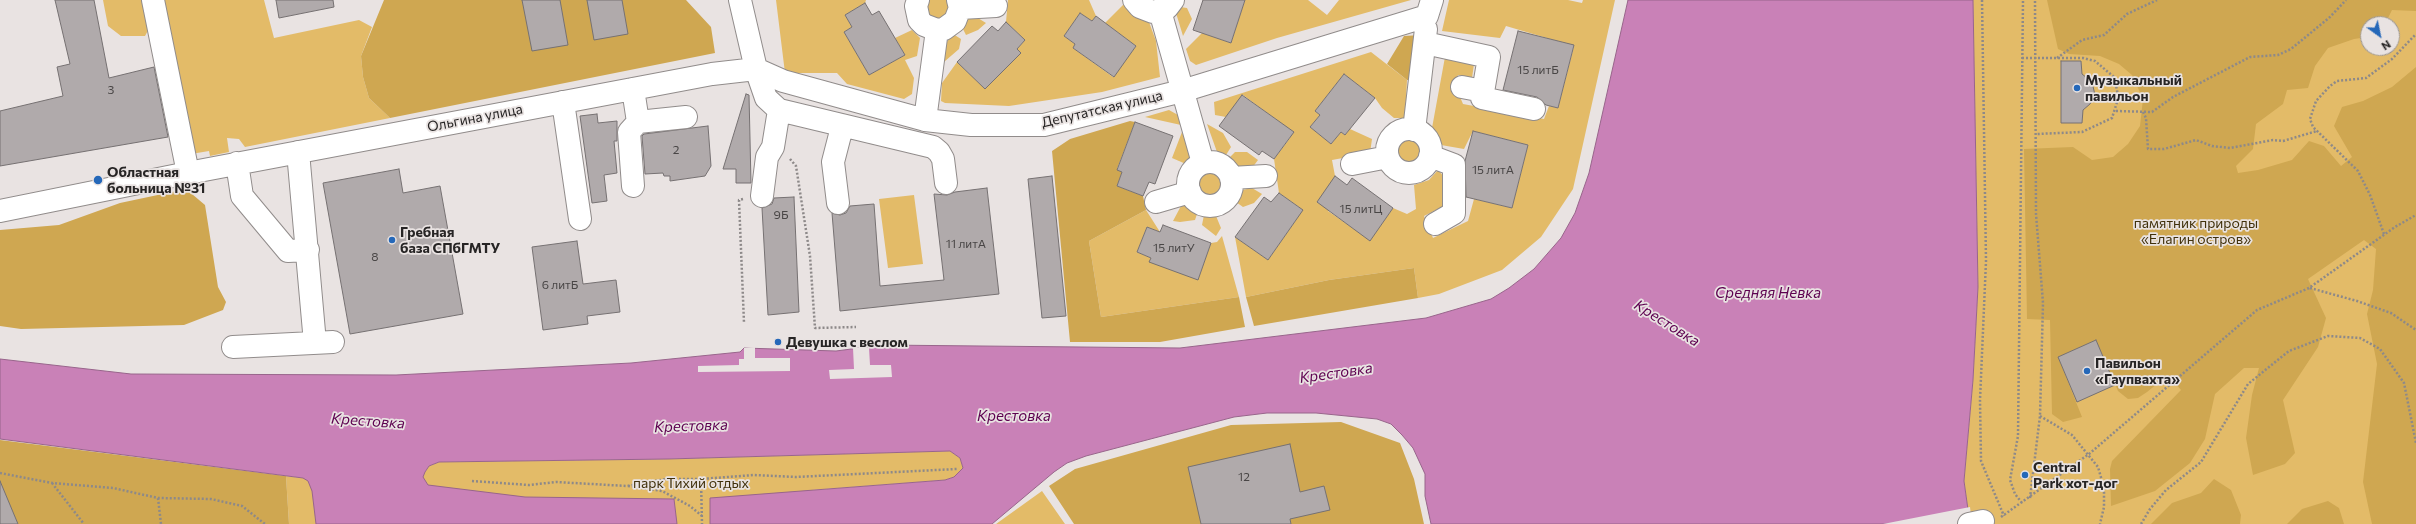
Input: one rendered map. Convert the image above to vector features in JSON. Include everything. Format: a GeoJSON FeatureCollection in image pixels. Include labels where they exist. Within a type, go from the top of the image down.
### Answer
{"type":"FeatureCollection","features":[{"type":"Feature","properties":{"kind":"street"},"geometry":{"type":"LineString","coordinates":[[153,0],[191,172]]}},
{"type":"Feature","properties":{"kind":"street"},"geometry":{"type":"LineString","coordinates":[[740,0],[756,69],[766,98],[779,110],[842,127],[933,147],[939,152],[943,159],[946,183]]}},
{"type":"Feature","properties":{"kind":"street"},"geometry":{"type":"LineString","coordinates":[[1134,0],[1146,11],[1167,5],[1182,91],[1203,163]]}},
{"type":"Feature","properties":{"kind":"street"},"geometry":{"type":"LineString","coordinates":[[912,2],[919,20],[924,25],[937,30],[944,29],[956,21],[959,4],[996,6]]}},
{"type":"Feature","properties":{"kind":"street"},"geometry":{"type":"LineString","coordinates":[[1414,130],[1430,8]]}},
{"type":"Feature","properties":{"kind":"street","name":"Депутатская улица"},"geometry":{"type":"LineString","coordinates":[[756,69],[784,81],[925,120],[971,125],[1044,125],[1182,91],[1430,8]]}},
{"type":"Feature","properties":{"kind":"street"},"geometry":{"type":"LineString","coordinates":[[925,120],[937,30]]}},
{"type":"Feature","properties":{"kind":"street"},"geometry":{"type":"LineString","coordinates":[[1425,43],[1489,57],[1473,89],[1482,98],[1534,109]]}},
{"type":"Feature","properties":{"kind":"street","name":"Ольгина улица"},"geometry":{"type":"LineString","coordinates":[[0,211],[237,163],[712,74],[756,69]]}},
{"type":"Feature","properties":{"kind":"street"},"geometry":{"type":"LineString","coordinates":[[633,89],[638,122]]}},
{"type":"Feature","properties":{"kind":"street"},"geometry":{"type":"LineString","coordinates":[[563,102],[580,219]]}},
{"type":"Feature","properties":{"kind":"street"},"geometry":{"type":"LineString","coordinates":[[762,196],[766,157],[773,147],[779,110]]}},
{"type":"Feature","properties":{"kind":"street"},"geometry":{"type":"LineString","coordinates":[[633,186],[629,132],[638,122],[686,117]]}},
{"type":"Feature","properties":{"kind":"street"},"geometry":{"type":"LineString","coordinates":[[838,202],[833,162],[842,127]]}},
{"type":"Feature","properties":{"kind":"street"},"geometry":{"type":"LineString","coordinates":[[1414,130],[1426,136],[1429,142],[1430,156],[1423,167],[1411,173],[1397,169],[1388,157],[1389,142],[1399,131],[1414,130]]}},
{"type":"Feature","properties":{"kind":"street"},"geometry":{"type":"LineString","coordinates":[[233,346],[324,343],[308,250],[298,152]]}},
{"type":"Feature","properties":{"kind":"street"},"geometry":{"type":"LineString","coordinates":[[1430,156],[1454,165],[1454,213],[1435,224]]}},
{"type":"Feature","properties":{"kind":"street"},"geometry":{"type":"LineString","coordinates":[[1352,164],[1388,157]]}},
{"type":"Feature","properties":{"kind":"street"},"geometry":{"type":"LineString","coordinates":[[1210,162],[1224,166],[1231,178],[1230,192],[1226,198],[1214,205],[1199,203],[1190,192],[1189,178],[1192,171],[1203,163],[1210,162]]}},
{"type":"Feature","properties":{"kind":"street"},"geometry":{"type":"LineString","coordinates":[[237,163],[242,196],[288,251],[308,250]]}},
{"type":"Feature","properties":{"kind":"street"},"geometry":{"type":"LineString","coordinates":[[1231,178],[1266,176]]}},
{"type":"Feature","properties":{"kind":"street"},"geometry":{"type":"LineString","coordinates":[[1156,202],[1190,192]]}},
{"type":"Feature","properties":{"kind":"path"},"geometry":{"type":"LineString","coordinates":[[1982,0],[1986,261],[1980,400],[1981,461],[2005,515]]}},
{"type":"Feature","properties":{"kind":"path"},"geometry":{"type":"LineString","coordinates":[[2022,0],[2018,436],[2010,480],[2015,494],[2022,504]]}},
{"type":"Feature","properties":{"kind":"path"},"geometry":{"type":"LineString","coordinates":[[2030,498],[2040,416],[2043,303],[2036,214],[2037,134],[2035,0]]}},
{"type":"Feature","properties":{"kind":"path"},"geometry":{"type":"LineString","coordinates":[[2057,58],[2082,40],[2104,35],[2127,14],[2157,0]]}},
{"type":"Feature","properties":{"kind":"path"},"geometry":{"type":"LineString","coordinates":[[2116,111],[2152,112],[2173,97],[2250,57],[2278,55],[2291,49],[2330,17],[2346,0]]}},
{"type":"Feature","properties":{"kind":"path"},"geometry":{"type":"LineString","coordinates":[[2384,234],[2370,195],[2358,171],[2316,130],[2310,119],[2311,110],[2330,86],[2337,81],[2366,78],[2392,59],[2416,34]]}},
{"type":"Feature","properties":{"kind":"path"},"geometry":{"type":"LineString","coordinates":[[2022,58],[2083,58],[2095,61],[2114,77],[2117,90],[2116,111],[2112,118],[2082,132],[2037,134]]}},
{"type":"Feature","properties":{"kind":"path"},"geometry":{"type":"LineString","coordinates":[[2143,112],[2148,149],[2164,149],[2196,140],[2212,146],[2230,148],[2273,140],[2288,140],[2316,130]]}},
{"type":"Feature","properties":{"kind":"path"},"geometry":{"type":"LineString","coordinates":[[773,147],[788,156],[796,166],[810,256],[815,328],[856,327]]}},
{"type":"Feature","properties":{"kind":"path"},"geometry":{"type":"LineString","coordinates":[[744,323],[739,200],[762,196]]}},
{"type":"Feature","properties":{"kind":"path"},"geometry":{"type":"LineString","coordinates":[[1976,522],[1995,521],[2005,515],[2089,454],[2257,310],[2309,288],[2384,234],[2416,215]]}},
{"type":"Feature","properties":{"kind":"path"},"geometry":{"type":"LineString","coordinates":[[2309,288],[2357,300],[2391,313],[2416,330]]}},
{"type":"Feature","properties":{"kind":"path"},"geometry":{"type":"LineString","coordinates":[[2141,524],[2150,509],[2166,490],[2201,462],[2248,384],[2289,352],[2328,336],[2360,338],[2380,349],[2404,382],[2416,443]]}},
{"type":"Feature","properties":{"kind":"path"},"geometry":{"type":"LineString","coordinates":[[2040,416],[2072,435],[2089,454],[2098,467],[2104,488],[2104,508],[2100,524]]}},
{"type":"Feature","properties":{"kind":"path"},"geometry":{"type":"LineString","coordinates":[[627,486],[666,479],[701,479],[754,475],[796,477],[957,469]]}},
{"type":"Feature","properties":{"kind":"path"},"geometry":{"type":"LineString","coordinates":[[0,473],[52,482],[113,488],[158,498],[211,499],[242,506],[265,524]]}},
{"type":"Feature","properties":{"kind":"path"},"geometry":{"type":"LineString","coordinates":[[701,479],[702,524]]}},
{"type":"Feature","properties":{"kind":"path"},"geometry":{"type":"LineString","coordinates":[[472,481],[529,485],[556,482],[627,486],[662,491],[690,506],[702,516]]}},
{"type":"Feature","properties":{"kind":"path"},"geometry":{"type":"LineString","coordinates":[[52,482],[84,524]]}},
{"type":"Feature","properties":{"kind":"path"},"geometry":{"type":"LineString","coordinates":[[158,498],[160,524]]}},
{"type":"Feature","properties":{"kind":"green space"},"geometry":{"type":"Polygon","coordinates":[[[103,0],[147,0],[152,23],[145,36],[121,36],[108,26],[103,0]]]}},
{"type":"Feature","properties":{"kind":"green space"},"geometry":{"type":"Polygon","coordinates":[[[159,0],[264,0],[274,38],[359,20],[372,27],[361,56],[363,77],[369,98],[390,118],[245,147],[239,139],[227,138],[229,152],[210,156],[209,151],[191,154],[159,0]]]}},
{"type":"Feature","properties":{"kind":"green space"},"geometry":{"type":"Polygon","coordinates":[[[384,0],[686,0],[711,27],[715,53],[390,118],[369,98],[363,77],[361,56],[384,0]]]}},
{"type":"Feature","properties":{"kind":"green space"},"geometry":{"type":"Polygon","coordinates":[[[776,0],[866,0],[865,3],[845,15],[852,27],[844,32],[869,75],[905,55],[895,38],[912,30],[920,38],[917,56],[905,60],[914,78],[912,94],[904,99],[847,84],[837,73],[785,73],[776,0]]]}},
{"type":"Feature","properties":{"kind":"green space"},"geometry":{"type":"Polygon","coordinates":[[[924,0],[947,0],[949,7],[946,15],[939,20],[931,19],[924,0]]]}},
{"type":"Feature","properties":{"kind":"green space"},"geometry":{"type":"Polygon","coordinates":[[[1008,0],[1089,0],[1096,16],[1092,21],[1080,13],[1064,36],[1075,44],[1073,48],[1113,77],[1136,46],[1105,23],[1124,4],[1149,22],[1156,41],[1160,77],[1102,92],[1009,106],[945,103],[941,101],[942,83],[957,62],[985,89],[1021,53],[1017,49],[1025,40],[1006,22],[1008,0]]]}},
{"type":"Feature","properties":{"kind":"green space"},"geometry":{"type":"Polygon","coordinates":[[[1245,0],[1308,0],[1327,15],[1339,0],[1411,0],[1277,38],[1196,65],[1190,61],[1186,49],[1202,33],[1231,43],[1245,0]]]}},
{"type":"Feature","properties":{"kind":"green space"},"geometry":{"type":"Polygon","coordinates":[[[1449,0],[1568,0],[1582,3],[1583,0],[1615,0],[1573,189],[1541,237],[1502,270],[1439,294],[1418,298],[1414,268],[1329,280],[1246,297],[1235,237],[1268,260],[1296,220],[1292,217],[1299,207],[1279,193],[1274,159],[1290,138],[1278,130],[1282,124],[1243,95],[1226,117],[1215,115],[1214,102],[1371,52],[1407,80],[1405,118],[1394,118],[1382,108],[1375,98],[1344,74],[1315,111],[1320,115],[1310,127],[1331,144],[1341,132],[1345,135],[1350,129],[1372,139],[1370,153],[1332,160],[1335,176],[1328,211],[1370,240],[1393,208],[1407,214],[1416,209],[1414,185],[1429,180],[1438,170],[1446,179],[1444,206],[1424,216],[1433,238],[1468,221],[1474,199],[1512,208],[1528,145],[1473,131],[1464,149],[1441,145],[1432,128],[1445,57],[1474,64],[1472,78],[1458,75],[1455,85],[1463,104],[1544,119],[1549,106],[1558,108],[1574,46],[1506,26],[1500,38],[1442,31],[1449,0]]]}},
{"type":"Feature","properties":{"kind":"green space","name":"памятник природы «Елагин остров»"},"geometry":{"type":"Polygon","coordinates":[[[1973,0],[2416,0],[2416,524],[1970,524],[1964,481],[1973,380],[1978,287],[1973,0]]]}},
{"type":"Feature","properties":{"kind":"green space"},"geometry":{"type":"Polygon","coordinates":[[[2047,0],[2416,0],[2416,11],[2392,10],[2389,16],[2360,16],[2360,38],[2328,48],[2315,66],[2308,88],[2287,90],[2283,104],[2256,124],[2253,149],[2236,166],[2238,173],[2258,170],[2292,160],[2309,141],[2324,146],[2341,166],[2352,157],[2334,126],[2342,107],[2363,101],[2392,87],[2416,67],[2416,524],[2372,524],[2363,482],[2377,364],[2367,314],[2373,290],[2376,249],[2364,240],[2308,279],[2326,318],[2318,347],[2283,400],[2295,453],[2285,464],[2253,475],[2246,438],[2252,395],[2259,368],[2244,368],[2215,394],[2205,439],[2190,463],[2155,491],[2111,506],[2110,469],[2112,461],[2181,390],[2168,375],[2138,398],[2128,399],[2118,391],[2096,340],[2058,357],[2082,417],[2063,422],[2052,414],[2050,320],[2027,319],[2024,149],[2073,147],[2092,160],[2113,157],[2128,144],[2140,126],[2143,99],[2132,75],[2119,64],[2100,56],[2069,54],[2058,49],[2047,0]]]}},
{"type":"Feature","properties":{"kind":"green space"},"geometry":{"type":"Polygon","coordinates":[[[1180,7],[1187,8],[1192,19],[1183,36],[1176,13],[1180,7]]]}},
{"type":"Feature","properties":{"kind":"green space"},"geometry":{"type":"Polygon","coordinates":[[[969,15],[973,15],[986,23],[978,30],[966,35],[962,27],[969,15]]]}},
{"type":"Feature","properties":{"kind":"green space"},"geometry":{"type":"Polygon","coordinates":[[[953,34],[961,39],[959,49],[944,62],[946,43],[953,34]]]}},
{"type":"Feature","properties":{"kind":"green space"},"geometry":{"type":"Polygon","coordinates":[[[1421,35],[1418,80],[1407,80],[1387,64],[1404,36],[1421,35]]]}},
{"type":"Feature","properties":{"kind":"green space"},"geometry":{"type":"Polygon","coordinates":[[[1169,110],[1178,115],[1181,125],[1145,117],[1169,110]]]}},
{"type":"Feature","properties":{"kind":"green space"},"geometry":{"type":"Polygon","coordinates":[[[1130,121],[1135,122],[1117,169],[1122,172],[1117,186],[1143,196],[1146,210],[1089,241],[1101,317],[1239,297],[1245,327],[1160,342],[1070,342],[1052,151],[1070,139],[1130,121]]]}},
{"type":"Feature","properties":{"kind":"green space"},"geometry":{"type":"Polygon","coordinates":[[[1207,124],[1223,133],[1231,147],[1226,155],[1217,152],[1207,124]]]}},
{"type":"Feature","properties":{"kind":"green space"},"geometry":{"type":"Polygon","coordinates":[[[1182,132],[1191,157],[1186,164],[1172,158],[1182,132]]]}},
{"type":"Feature","properties":{"kind":"green space"},"geometry":{"type":"Polygon","coordinates":[[[1408,138],[1417,142],[1421,151],[1417,160],[1408,164],[1399,160],[1395,151],[1399,142],[1408,138]]]}},
{"type":"Feature","properties":{"kind":"green space"},"geometry":{"type":"Polygon","coordinates":[[[1235,152],[1247,152],[1258,160],[1252,168],[1240,170],[1230,157],[1235,152]]]}},
{"type":"Feature","properties":{"kind":"green space"},"geometry":{"type":"Polygon","coordinates":[[[1210,171],[1219,175],[1223,184],[1219,193],[1210,197],[1201,193],[1197,184],[1201,175],[1210,171]]]}},
{"type":"Feature","properties":{"kind":"green space"},"geometry":{"type":"Polygon","coordinates":[[[1252,188],[1262,194],[1254,203],[1243,207],[1236,202],[1242,190],[1252,188]]]}},
{"type":"Feature","properties":{"kind":"green space"},"geometry":{"type":"Polygon","coordinates":[[[186,189],[205,205],[218,287],[226,302],[223,310],[184,325],[21,329],[0,326],[0,230],[59,225],[120,203],[186,189]]]}},
{"type":"Feature","properties":{"kind":"green space"},"geometry":{"type":"Polygon","coordinates":[[[914,195],[923,264],[888,268],[879,199],[914,195]]]}},
{"type":"Feature","properties":{"kind":"green space"},"geometry":{"type":"Polygon","coordinates":[[[1188,205],[1197,214],[1195,220],[1180,222],[1173,221],[1181,206],[1188,205]]]}},
{"type":"Feature","properties":{"kind":"green space"},"geometry":{"type":"Polygon","coordinates":[[[1146,210],[1160,232],[1147,227],[1137,252],[1151,258],[1150,261],[1198,279],[1211,243],[1217,242],[1222,236],[1239,297],[1101,317],[1089,241],[1146,210]]]}},
{"type":"Feature","properties":{"kind":"green space"},"geometry":{"type":"Polygon","coordinates":[[[1204,215],[1216,216],[1221,228],[1216,236],[1202,225],[1204,215]]]}},
{"type":"Feature","properties":{"kind":"green space"},"geometry":{"type":"Polygon","coordinates":[[[1414,268],[1418,298],[1254,326],[1246,297],[1329,280],[1414,268]]]}},
{"type":"Feature","properties":{"kind":"green space"},"geometry":{"type":"Polygon","coordinates":[[[1341,422],[1400,443],[1414,479],[1424,524],[1074,524],[1049,486],[1075,469],[1231,425],[1341,422]]]}},
{"type":"Feature","properties":{"kind":"green space"},"geometry":{"type":"Polygon","coordinates":[[[0,440],[286,476],[289,524],[0,524],[0,440]]]}},
{"type":"Feature","properties":{"kind":"green space","name":"парк Тихий отдых"},"geometry":{"type":"Polygon","coordinates":[[[950,451],[960,458],[963,468],[954,477],[945,480],[813,490],[807,524],[289,524],[286,476],[303,478],[425,472],[429,466],[439,462],[668,459],[950,451]]]}},
{"type":"Feature","properties":{"kind":"green space"},"geometry":{"type":"Polygon","coordinates":[[[2214,479],[2231,490],[2241,515],[2240,524],[2151,524],[2172,503],[2201,493],[2214,479]]]}},
{"type":"Feature","properties":{"kind":"green space"},"geometry":{"type":"Polygon","coordinates":[[[1042,491],[1065,524],[996,524],[1042,491]]]}},
{"type":"Feature","properties":{"kind":"green space"},"geometry":{"type":"Polygon","coordinates":[[[2328,501],[2339,508],[2344,524],[2287,524],[2302,509],[2328,501]]]}},
{"type":"Feature","properties":{"kind":"water"},"geometry":{"type":"Polygon","coordinates":[[[1628,0],[1973,0],[1978,287],[1973,380],[1964,481],[1970,524],[1431,524],[1425,496],[1425,474],[1413,448],[1391,424],[1377,419],[1316,413],[1267,413],[1234,417],[1086,456],[1067,463],[1054,472],[992,524],[710,524],[710,498],[945,480],[954,477],[963,468],[960,458],[950,451],[668,459],[439,462],[429,466],[425,472],[423,477],[428,485],[525,497],[674,499],[677,524],[316,524],[312,491],[308,481],[303,478],[0,439],[0,359],[131,374],[396,375],[631,363],[740,352],[744,348],[836,351],[882,345],[1180,348],[1426,318],[1491,299],[1509,288],[1534,269],[1561,238],[1575,213],[1589,173],[1628,0]]]}},
{"type":"Feature","properties":{"kind":"pier"},"geometry":{"type":"Polygon","coordinates":[[[755,347],[755,358],[790,358],[790,371],[698,372],[698,366],[739,365],[739,359],[744,359],[744,348],[755,347]]]}},
{"type":"Feature","properties":{"kind":"pier"},"geometry":{"type":"Polygon","coordinates":[[[853,348],[869,348],[870,365],[891,365],[892,377],[830,379],[829,370],[854,369],[853,348]]]}},
{"type":"Feature","properties":{"kind":"pier"},"geometry":{"type":"Polygon","coordinates":[[[1970,507],[1972,524],[1883,524],[1970,507]]]}},
{"type":"Feature","properties":{"kind":"building"},"geometry":{"type":"Polygon","coordinates":[[[55,0],[94,0],[109,78],[154,67],[168,137],[0,166],[0,111],[63,96],[57,67],[70,64],[55,0]]]}},
{"type":"Feature","properties":{"kind":"building"},"geometry":{"type":"Polygon","coordinates":[[[276,0],[333,0],[334,7],[279,18],[276,0]]]}},
{"type":"Feature","properties":{"kind":"building"},"geometry":{"type":"Polygon","coordinates":[[[522,0],[560,0],[568,45],[532,51],[522,0]]]}},
{"type":"Feature","properties":{"kind":"building"},"geometry":{"type":"Polygon","coordinates":[[[587,0],[622,0],[628,34],[594,40],[587,0]]]}},
{"type":"Feature","properties":{"kind":"building"},"geometry":{"type":"Polygon","coordinates":[[[1203,0],[1245,0],[1231,43],[1193,30],[1203,0]]]}},
{"type":"Feature","properties":{"kind":"building"},"geometry":{"type":"Polygon","coordinates":[[[865,3],[872,15],[879,11],[905,55],[869,75],[844,32],[852,27],[845,15],[865,3]]]}},
{"type":"Feature","properties":{"kind":"building"},"geometry":{"type":"Polygon","coordinates":[[[1080,13],[1092,21],[1096,16],[1136,46],[1114,77],[1073,48],[1075,44],[1064,36],[1080,13]]]}},
{"type":"Feature","properties":{"kind":"building"},"geometry":{"type":"Polygon","coordinates":[[[1006,22],[1025,40],[1017,49],[1021,53],[985,89],[957,62],[992,26],[998,31],[1006,22]]]}},
{"type":"Feature","properties":{"kind":"building"},"geometry":{"type":"Polygon","coordinates":[[[1518,31],[1574,45],[1558,108],[1546,105],[1537,97],[1503,90],[1518,31]]]}},
{"type":"Feature","properties":{"kind":"building","name":"Музыкальный павильон"},"geometry":{"type":"Polygon","coordinates":[[[2061,61],[2081,61],[2082,74],[2092,82],[2095,95],[2090,104],[2083,110],[2082,123],[2061,123],[2061,61]]]}},
{"type":"Feature","properties":{"kind":"building"},"geometry":{"type":"Polygon","coordinates":[[[1344,74],[1375,98],[1345,135],[1341,132],[1331,144],[1310,127],[1320,115],[1315,111],[1344,74]]]}},
{"type":"Feature","properties":{"kind":"building"},"geometry":{"type":"Polygon","coordinates":[[[746,94],[749,95],[751,183],[736,183],[736,169],[723,169],[746,94]]]}},
{"type":"Feature","properties":{"kind":"building"},"geometry":{"type":"Polygon","coordinates":[[[1242,95],[1294,132],[1274,159],[1262,151],[1259,155],[1219,126],[1242,95]]]}},
{"type":"Feature","properties":{"kind":"building"},"geometry":{"type":"Polygon","coordinates":[[[597,114],[598,123],[617,121],[617,141],[614,141],[617,173],[604,175],[607,201],[592,203],[580,116],[597,114]]]}},
{"type":"Feature","properties":{"kind":"building"},"geometry":{"type":"Polygon","coordinates":[[[1135,122],[1173,136],[1155,184],[1149,182],[1143,196],[1117,186],[1122,172],[1117,170],[1135,122]]]}},
{"type":"Feature","properties":{"kind":"building"},"geometry":{"type":"Polygon","coordinates":[[[708,126],[711,166],[705,176],[670,181],[670,176],[664,176],[663,173],[645,174],[642,136],[644,134],[708,126]]]}},
{"type":"Feature","properties":{"kind":"building"},"geometry":{"type":"Polygon","coordinates":[[[1473,131],[1528,145],[1512,208],[1466,197],[1465,161],[1473,131]]]}},
{"type":"Feature","properties":{"kind":"building"},"geometry":{"type":"Polygon","coordinates":[[[399,169],[403,193],[440,186],[463,314],[350,334],[323,183],[399,169]]]}},
{"type":"Feature","properties":{"kind":"building"},"geometry":{"type":"Polygon","coordinates":[[[1052,176],[1066,316],[1042,318],[1028,179],[1052,176]]]}},
{"type":"Feature","properties":{"kind":"building"},"geometry":{"type":"Polygon","coordinates":[[[1335,176],[1347,185],[1352,178],[1393,208],[1370,241],[1317,202],[1335,176]]]}},
{"type":"Feature","properties":{"kind":"building"},"geometry":{"type":"Polygon","coordinates":[[[987,188],[999,294],[840,311],[832,213],[840,215],[846,213],[850,206],[874,204],[880,286],[944,280],[934,194],[947,195],[955,192],[987,188]]]}},
{"type":"Feature","properties":{"kind":"building"},"geometry":{"type":"Polygon","coordinates":[[[1279,193],[1303,210],[1268,260],[1235,237],[1264,197],[1271,202],[1279,193]]]}},
{"type":"Feature","properties":{"kind":"building"},"geometry":{"type":"Polygon","coordinates":[[[794,197],[799,312],[768,315],[762,208],[772,204],[774,198],[794,197]]]}},
{"type":"Feature","properties":{"kind":"building"},"geometry":{"type":"Polygon","coordinates":[[[1163,225],[1211,243],[1198,280],[1149,262],[1151,258],[1137,252],[1147,227],[1160,232],[1163,225]]]}},
{"type":"Feature","properties":{"kind":"building"},"geometry":{"type":"Polygon","coordinates":[[[577,241],[583,284],[616,280],[620,312],[587,316],[588,324],[543,330],[532,247],[577,241]]]}},
{"type":"Feature","properties":{"kind":"building","name":"Павильон «Гаупвахта»"},"geometry":{"type":"Polygon","coordinates":[[[2096,340],[2115,385],[2077,402],[2058,357],[2096,340]]]}},
{"type":"Feature","properties":{"kind":"building"},"geometry":{"type":"Polygon","coordinates":[[[1290,444],[1300,492],[1324,486],[1330,510],[1290,519],[1291,524],[1201,524],[1188,467],[1290,444]]]}},
{"type":"Feature","properties":{"kind":"building"},"geometry":{"type":"Polygon","coordinates":[[[0,481],[18,524],[0,524],[0,481]]]}},
{"type":"Feature","properties":{"kind":"place","name":"Музыкальный павильон"},"geometry":{"type":"Point","coordinates":[2077,88]}},
{"type":"Feature","properties":{"kind":"place","name":"Областная больница №31"},"geometry":{"type":"Point","coordinates":[98,180]}},
{"type":"Feature","properties":{"kind":"place","name":"Гребная база СПбГМТУ"},"geometry":{"type":"Point","coordinates":[392,240]}},
{"type":"Feature","properties":{"kind":"place","name":"Девушка с веслом"},"geometry":{"type":"Point","coordinates":[778,342]}},
{"type":"Feature","properties":{"kind":"place","name":"Павильон «Гаупвахта»"},"geometry":{"type":"Point","coordinates":[2087,371]}},
{"type":"Feature","properties":{"kind":"place","name":"Central Park хот-дог"},"geometry":{"type":"Point","coordinates":[2025,475]}},
{"type":"Feature","properties":{"kind":"water label","name":"Средняя Невка"},"geometry":{"type":"Point","coordinates":[1768,293]}},
{"type":"Feature","properties":{"kind":"water label","name":"Крестовка"},"geometry":{"type":"Point","coordinates":[1667,323]}},
{"type":"Feature","properties":{"kind":"water label","name":"Крестовка"},"geometry":{"type":"Point","coordinates":[1336,373]}},
{"type":"Feature","properties":{"kind":"water label","name":"Крестовка"},"geometry":{"type":"Point","coordinates":[1014,416]}},
{"type":"Feature","properties":{"kind":"water label","name":"Крестовка"},"geometry":{"type":"Point","coordinates":[368,421]}},
{"type":"Feature","properties":{"kind":"water label","name":"Крестовка"},"geometry":{"type":"Point","coordinates":[691,426]}}]}
